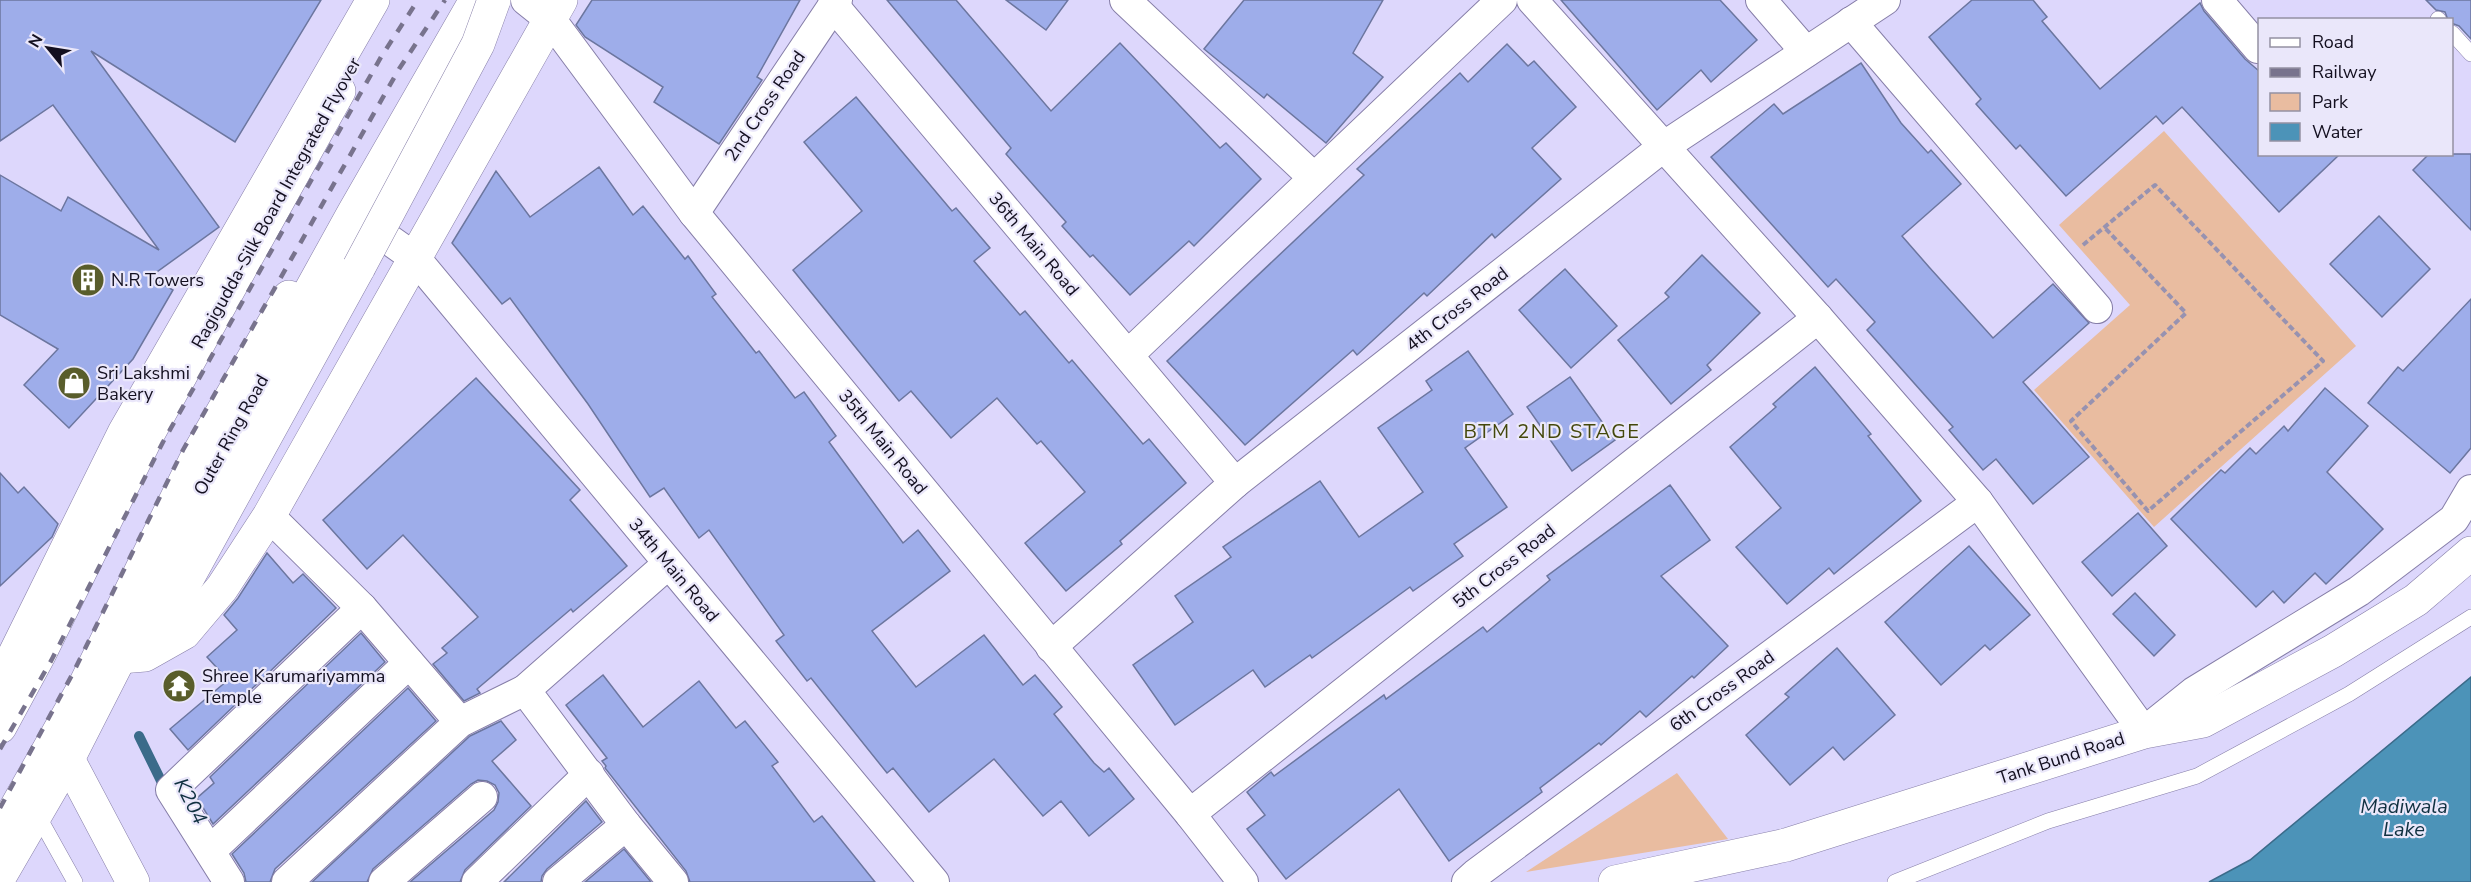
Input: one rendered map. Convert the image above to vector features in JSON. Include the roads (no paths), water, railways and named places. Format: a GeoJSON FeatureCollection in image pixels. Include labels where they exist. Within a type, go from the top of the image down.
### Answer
{"type":"FeatureCollection","features":[{"type":"Feature","properties":{"kind":"main road"},"geometry":{"type":"LineString","coordinates":[[4,665],[124,434],[373,0]]}},
{"type":"Feature","properties":{"kind":"main road","name":"Ragigudda-Silk Board Integrated Flyover"},"geometry":{"type":"LineString","coordinates":[[0,727],[39,655],[148,434],[390,0]]}},
{"type":"Feature","properties":{"kind":"main road"},"geometry":{"type":"LineString","coordinates":[[0,836],[83,689],[199,453],[393,116],[463,0]]}},
{"type":"Feature","properties":{"kind":"main road","name":"Outer Ring Road"},"geometry":{"type":"LineString","coordinates":[[0,876],[68,759],[120,657],[176,534],[353,214],[476,0]]}},
{"type":"Feature","properties":{"kind":"main road"},"geometry":{"type":"LineString","coordinates":[[134,626],[175,601],[359,267],[478,44],[494,0]]}},
{"type":"Feature","properties":{"kind":"main road"},"geometry":{"type":"LineString","coordinates":[[120,657],[145,655],[184,633],[222,588],[269,516],[416,258],[546,6]]}},
{"type":"Feature","properties":{"kind":"main road","name":"Tank Bund Road"},"geometry":{"type":"LineString","coordinates":[[1615,882],[1786,845],[2144,732],[2202,721],[2333,651],[2416,600],[2471,553]]}},
{"type":"Feature","properties":{"kind":"main road"},"geometry":{"type":"LineString","coordinates":[[68,759],[133,882]]}},
{"type":"Feature","properties":{"kind":"street"},"geometry":{"type":"LineString","coordinates":[[1125,0],[1314,178]]}},
{"type":"Feature","properties":{"kind":"street"},"geometry":{"type":"LineString","coordinates":[[1128,355],[1502,0]]}},
{"type":"Feature","properties":{"kind":"street"},"geometry":{"type":"LineString","coordinates":[[1532,0],[1818,318],[1978,502],[2144,732],[2194,692],[2359,591],[2454,519],[2471,490]]}},
{"type":"Feature","properties":{"kind":"street"},"geometry":{"type":"LineString","coordinates":[[1761,0],[1806,52]]}},
{"type":"Feature","properties":{"kind":"street","name":"4th Cross Road"},"geometry":{"type":"LineString","coordinates":[[1051,647],[1235,483],[1664,147],[1886,0]]}},
{"type":"Feature","properties":{"kind":"street"},"geometry":{"type":"LineString","coordinates":[[2217,0],[2258,48]]}},
{"type":"Feature","properties":{"kind":"street","name":"2nd Cross Road"},"geometry":{"type":"LineString","coordinates":[[694,213],[835,3]]}},
{"type":"Feature","properties":{"kind":"street","name":"36th Main Road"},"geometry":{"type":"LineString","coordinates":[[835,3],[1235,483]]}},
{"type":"Feature","properties":{"kind":"street","name":"35th Main Road"},"geometry":{"type":"LineString","coordinates":[[546,6],[694,213],[1190,814],[1243,882]]}},
{"type":"Feature","properties":{"kind":"street"},"geometry":{"type":"LineString","coordinates":[[1851,22],[2097,308]]}},
{"type":"Feature","properties":{"kind":"street","name":"34th Main Road"},"geometry":{"type":"LineString","coordinates":[[353,214],[416,258],[934,882]]}},
{"type":"Feature","properties":{"kind":"street","name":"5th Cross Road"},"geometry":{"type":"LineString","coordinates":[[1190,814],[1818,318]]}},
{"type":"Feature","properties":{"kind":"street","name":"6th Cross Road"},"geometry":{"type":"LineString","coordinates":[[1467,882],[1978,502]]}},
{"type":"Feature","properties":{"kind":"street"},"geometry":{"type":"LineString","coordinates":[[269,516],[362,608],[460,722]]}},
{"type":"Feature","properties":{"kind":"street"},"geometry":{"type":"LineString","coordinates":[[287,882],[460,722],[525,690],[669,564]]}},
{"type":"Feature","properties":{"kind":"street"},"geometry":{"type":"LineString","coordinates":[[229,882],[171,790],[362,608]]}},
{"type":"Feature","properties":{"kind":"street"},"geometry":{"type":"LineString","coordinates":[[210,851],[409,663]]}},
{"type":"Feature","properties":{"kind":"street"},"geometry":{"type":"LineString","coordinates":[[525,690],[626,825],[673,882]]}},
{"type":"Feature","properties":{"kind":"street"},"geometry":{"type":"LineString","coordinates":[[477,882],[589,774]]}},
{"type":"Feature","properties":{"kind":"street"},"geometry":{"type":"LineString","coordinates":[[384,882],[482,797]]}},
{"type":"Feature","properties":{"kind":"street"},"geometry":{"type":"LineString","coordinates":[[558,882],[626,825]]}},
{"type":"Feature","properties":{"kind":"lane"},"geometry":{"type":"LineString","coordinates":[[2453,35],[2471,54]]}},
{"type":"Feature","properties":{"kind":"lane"},"geometry":{"type":"LineString","coordinates":[[1895,882],[2048,821],[2197,776],[2349,694],[2471,617]]}},
{"type":"Feature","properties":{"kind":"lane"},"geometry":{"type":"LineString","coordinates":[[36,812],[75,882]]}},
{"type":"Feature","properties":{"kind":"water","name":"Madiwala Lake"},"geometry":{"type":"Polygon","coordinates":[[[2471,677],[2471,882],[2209,882],[2250,860],[2471,677]]]}},
{"type":"Feature","properties":{"kind":"waterway","name":"K204"},"geometry":{"type":"LineString","coordinates":[[139,736],[166,791]]}},
{"type":"Feature","properties":{"kind":"railway"},"geometry":{"type":"LineString","coordinates":[[0,749],[51,661],[163,442],[381,57],[418,0]]}},
{"type":"Feature","properties":{"kind":"railway"},"geometry":{"type":"LineString","coordinates":[[0,808],[73,673],[183,450],[399,69],[445,0]]}},
{"type":"Feature","properties":{"kind":"place","name":"N.R Towers"},"geometry":{"type":"Point","coordinates":[88,280]}},
{"type":"Feature","properties":{"kind":"place","name":"Sri Lakshmi Bakery"},"geometry":{"type":"Point","coordinates":[74,383]}},
{"type":"Feature","properties":{"kind":"place","name":"Shree Karumariyamma Temple"},"geometry":{"type":"Point","coordinates":[179,686]}},
{"type":"Feature","properties":{"kind":"district","name":"BTM 2ND STAGE"},"geometry":{"type":"Point","coordinates":[1552,431]}}]}
